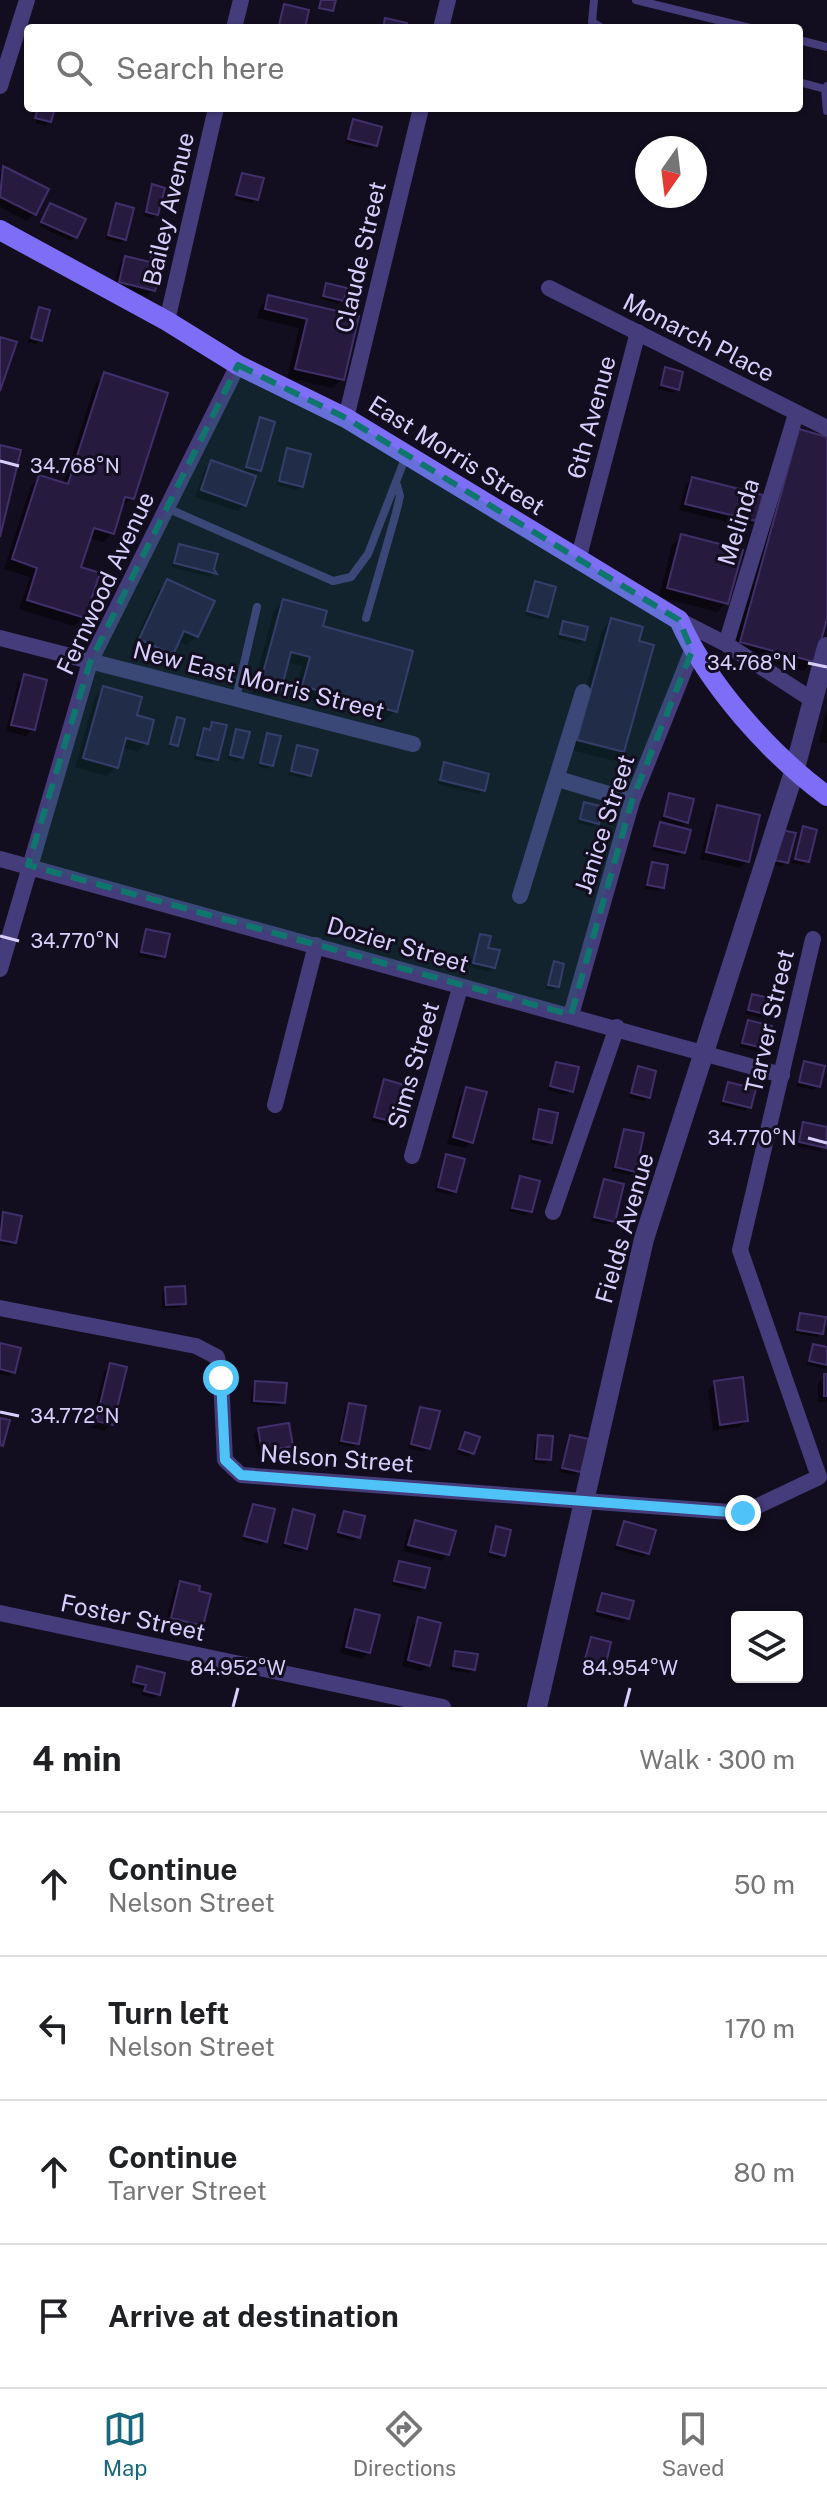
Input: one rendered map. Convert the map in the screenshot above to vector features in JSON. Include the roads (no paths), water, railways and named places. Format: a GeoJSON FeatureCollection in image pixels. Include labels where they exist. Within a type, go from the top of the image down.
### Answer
{"type":"FeatureCollection","features":[{"type":"Feature","properties":{"kind":"main road","name":"East Morris Street"},"geometry":{"type":"LineString","coordinates":[[0,230],[167,321],[238,365],[346,418],[679,620]]}},
{"type":"Feature","properties":{"kind":"main road"},"geometry":{"type":"LineString","coordinates":[[679,620],[692,651],[794,772],[827,796]]}},
{"type":"Feature","properties":{"kind":"street"},"geometry":{"type":"LineString","coordinates":[[0,86],[27,0]]}},
{"type":"Feature","properties":{"kind":"street"},"geometry":{"type":"LineString","coordinates":[[235,24],[241,0]]}},
{"type":"Feature","properties":{"kind":"street"},"geometry":{"type":"LineString","coordinates":[[442,24],[448,0]]}},
{"type":"Feature","properties":{"kind":"street","name":"Bailey Avenue"},"geometry":{"type":"LineString","coordinates":[[167,321],[215,112]]}},
{"type":"Feature","properties":{"kind":"street","name":"Claude Street"},"geometry":{"type":"LineString","coordinates":[[346,418],[420,112]]}},
{"type":"Feature","properties":{"kind":"street","name":"Monarch Place"},"geometry":{"type":"LineString","coordinates":[[549,288],[827,428]]}},
{"type":"Feature","properties":{"kind":"street","name":"6th Avenue"},"geometry":{"type":"LineString","coordinates":[[578,560],[638,332]]}},
{"type":"Feature","properties":{"kind":"street","name":"Fernwood Avenue"},"geometry":{"type":"LineString","coordinates":[[0,969],[90,662],[238,365]]}},
{"type":"Feature","properties":{"kind":"street","name":"Melinda"},"geometry":{"type":"LineString","coordinates":[[726,644],[796,414]]}},
{"type":"Feature","properties":{"kind":"street"},"geometry":{"type":"LineString","coordinates":[[679,620],[726,644],[814,701]]}},
{"type":"Feature","properties":{"kind":"street","name":"New East Morris Street"},"geometry":{"type":"LineString","coordinates":[[0,638],[413,744]]}},
{"type":"Feature","properties":{"kind":"street","name":"Fields Avenue"},"geometry":{"type":"LineString","coordinates":[[537,1707],[644,1239],[794,772],[827,647]]}},
{"type":"Feature","properties":{"kind":"street","name":"Janice Street"},"geometry":{"type":"LineString","coordinates":[[571,1015],[632,801],[692,651]]}},
{"type":"Feature","properties":{"kind":"street"},"geometry":{"type":"LineString","coordinates":[[520,896],[583,692]]}},
{"type":"Feature","properties":{"kind":"street"},"geometry":{"type":"LineString","coordinates":[[558,779],[632,801]]}},
{"type":"Feature","properties":{"kind":"street","name":"Dozier Street"},"geometry":{"type":"LineString","coordinates":[[0,859],[782,1075]]}},
{"type":"Feature","properties":{"kind":"street","name":"Tarver Street"},"geometry":{"type":"LineString","coordinates":[[585,1500],[743,1513],[823,1478],[740,1250],[813,939]]}},
{"type":"Feature","properties":{"kind":"street"},"geometry":{"type":"LineString","coordinates":[[275,1105],[316,945]]}},
{"type":"Feature","properties":{"kind":"street","name":"Sims Street"},"geometry":{"type":"LineString","coordinates":[[412,1156],[460,988]]}},
{"type":"Feature","properties":{"kind":"street"},"geometry":{"type":"LineString","coordinates":[[553,1212],[617,1027]]}},
{"type":"Feature","properties":{"kind":"street","name":"Nelson Street"},"geometry":{"type":"LineString","coordinates":[[0,1308],[196,1346],[217,1357],[225,1460],[241,1475],[585,1500]]}},
{"type":"Feature","properties":{"kind":"street","name":"Foster Street"},"geometry":{"type":"LineString","coordinates":[[0,1613],[443,1707]]}},
{"type":"Feature","properties":{"kind":"lane"},"geometry":{"type":"LineString","coordinates":[[594,0],[592,22],[595,24]]}},
{"type":"Feature","properties":{"kind":"lane"},"geometry":{"type":"LineString","coordinates":[[636,0],[734,24]]}},
{"type":"Feature","properties":{"kind":"lane"},"geometry":{"type":"LineString","coordinates":[[803,41],[827,47]]}},
{"type":"Feature","properties":{"kind":"lane"},"geometry":{"type":"LineString","coordinates":[[803,83],[826,87],[827,111]]}},
{"type":"Feature","properties":{"kind":"lane"},"geometry":{"type":"LineString","coordinates":[[167,508],[333,581],[351,577],[368,554],[406,455]]}},
{"type":"Feature","properties":{"kind":"lane"},"geometry":{"type":"LineString","coordinates":[[366,618],[400,496],[397,485]]}},
{"type":"Feature","properties":{"kind":"lane"},"geometry":{"type":"LineString","coordinates":[[236,699],[257,607]]}}]}
